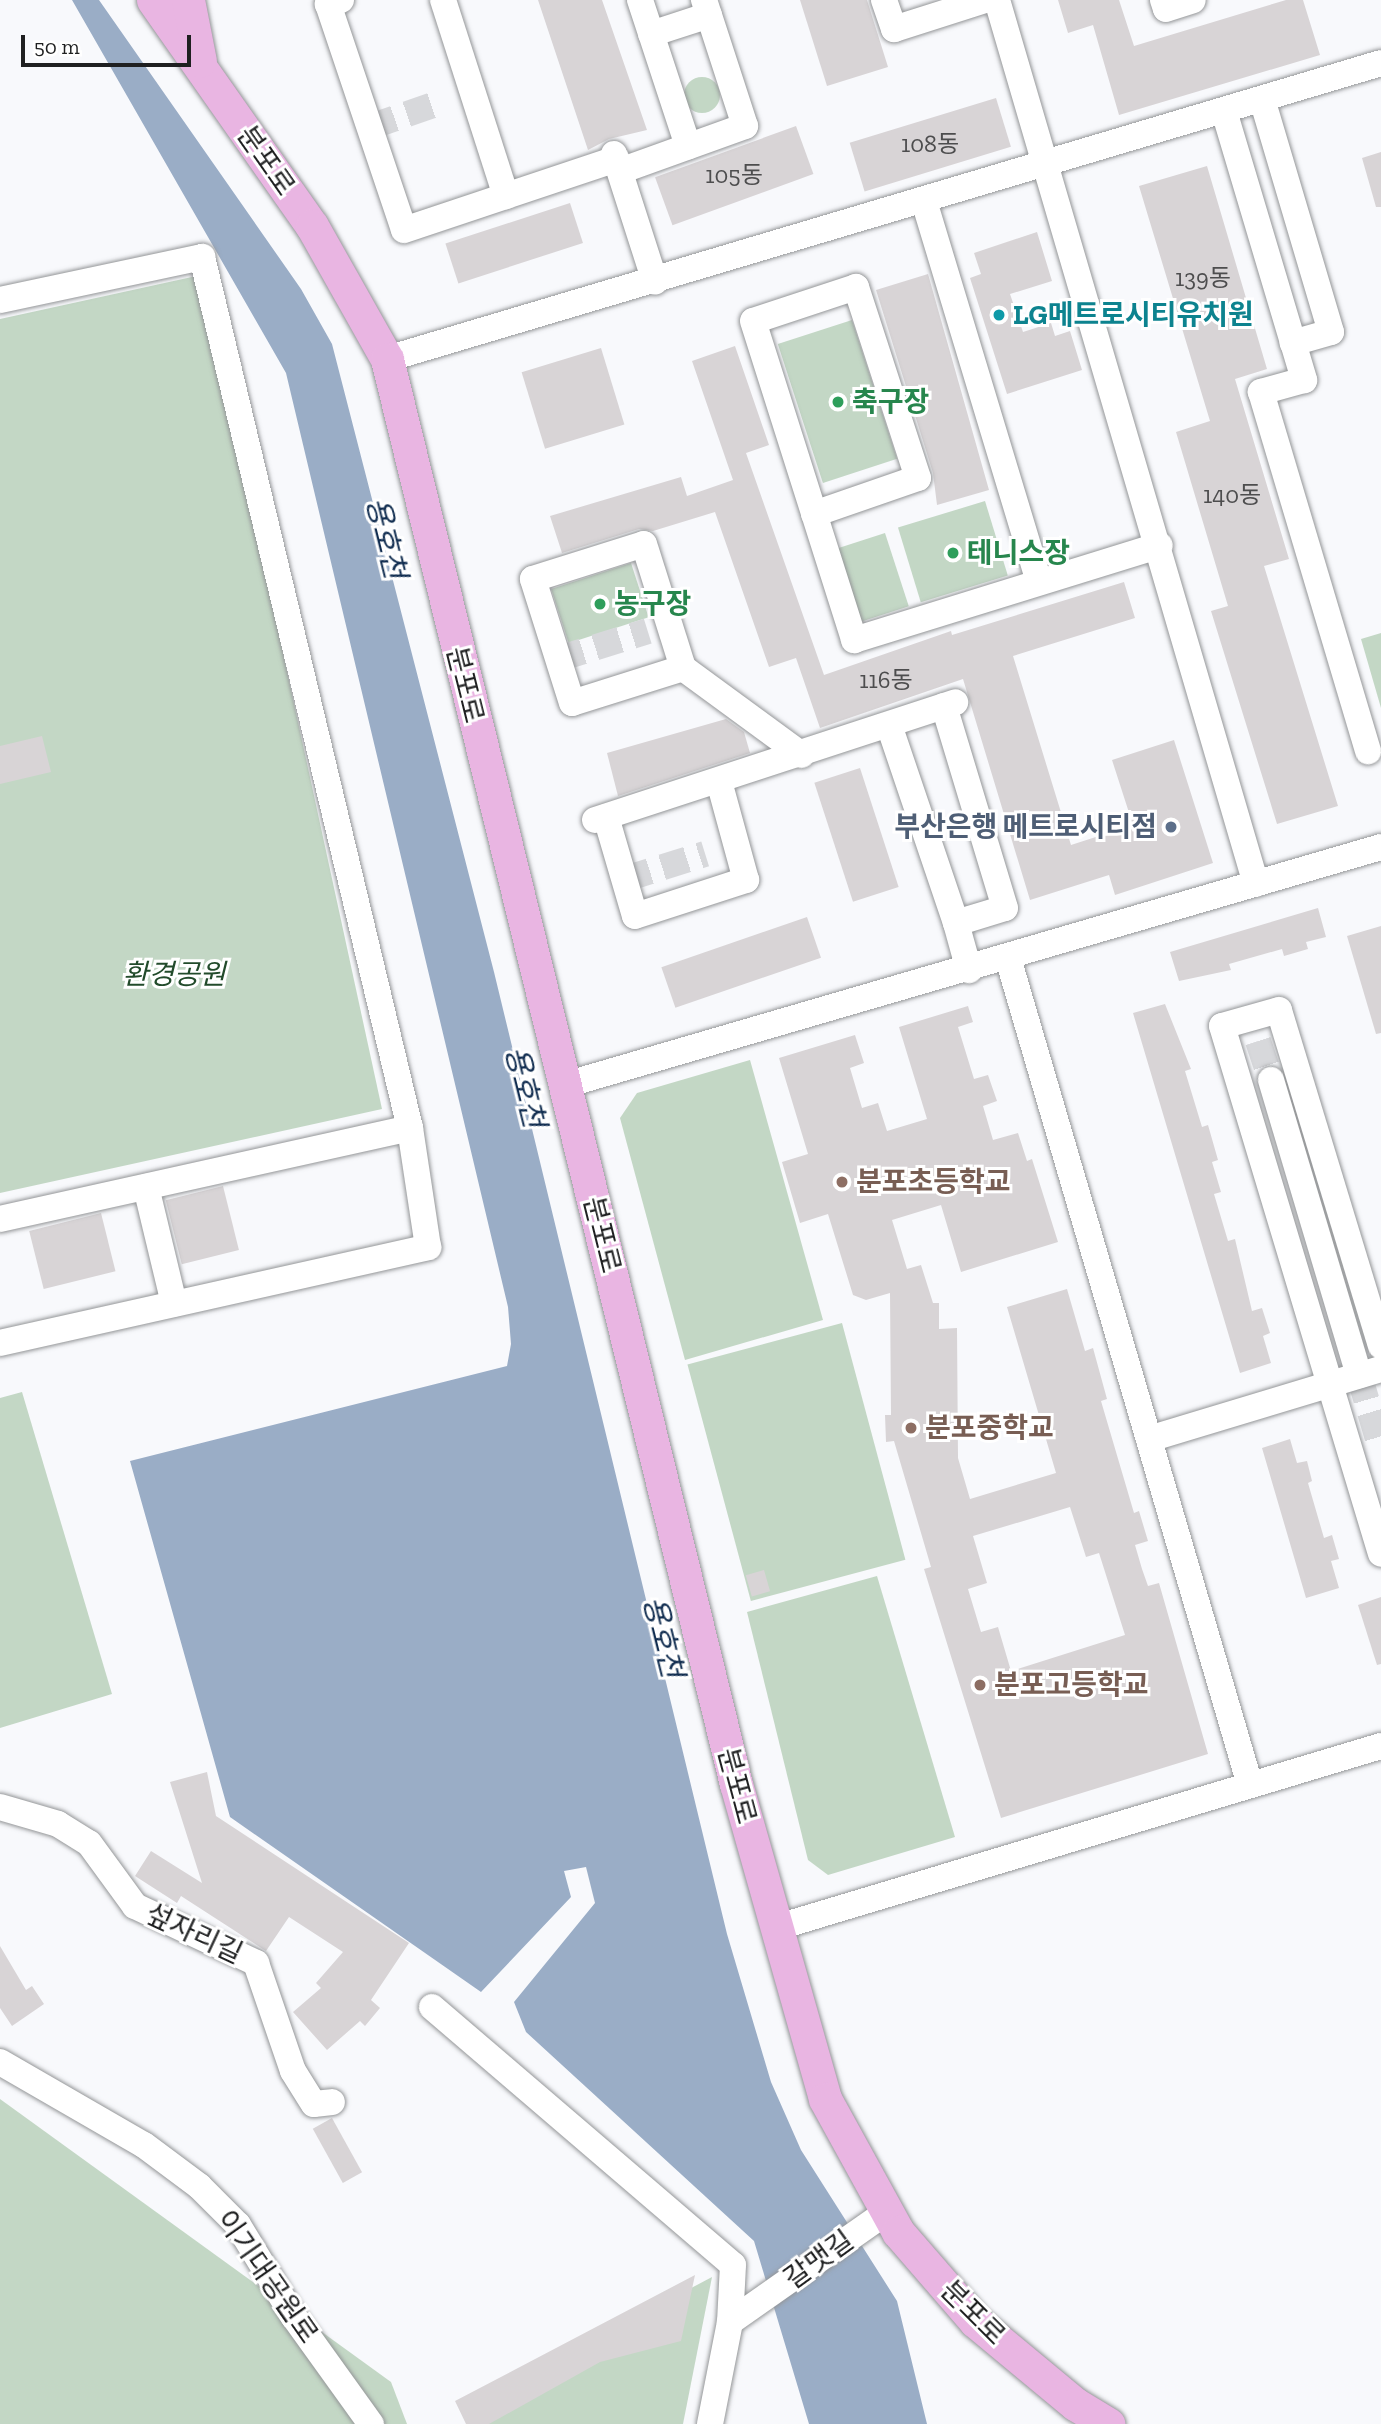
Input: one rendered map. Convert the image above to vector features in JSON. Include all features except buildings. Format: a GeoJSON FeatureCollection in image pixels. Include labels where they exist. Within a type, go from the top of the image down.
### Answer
{"type":"FeatureCollection","features":[{"type":"Feature","properties":{"kind":"main road","name":"분포로"},"geometry":{"type":"LineString","coordinates":[[153,0],[312,226],[387,359],[736,1784],[825,2099],[873,2222],[975,2321],[1075,2404],[1108,2424]]}},
{"type":"Feature","properties":{"kind":"main road"},"geometry":{"type":"LineString","coordinates":[[188,0],[201,66]]}},
{"type":"Feature","properties":{"kind":"street"},"geometry":{"type":"LineString","coordinates":[[341,0],[328,4],[404,230],[615,158],[688,146],[745,126],[706,7],[651,34]]}},
{"type":"Feature","properties":{"kind":"street"},"geometry":{"type":"LineString","coordinates":[[443,0],[506,196]]}},
{"type":"Feature","properties":{"kind":"street"},"geometry":{"type":"LineString","coordinates":[[640,0],[688,146]]}},
{"type":"Feature","properties":{"kind":"street"},"geometry":{"type":"LineString","coordinates":[[884,0],[894,29],[985,0]]}},
{"type":"Feature","properties":{"kind":"street"},"geometry":{"type":"LineString","coordinates":[[997,0],[1160,544],[1256,884]]}},
{"type":"Feature","properties":{"kind":"street"},"geometry":{"type":"LineString","coordinates":[[1163,0],[1166,9],[1193,0]]}},
{"type":"Feature","properties":{"kind":"street"},"geometry":{"type":"LineString","coordinates":[[387,359],[655,282],[1381,63]]}},
{"type":"Feature","properties":{"kind":"street"},"geometry":{"type":"LineString","coordinates":[[1262,99],[1331,332],[1293,343]]}},
{"type":"Feature","properties":{"kind":"street"},"geometry":{"type":"LineString","coordinates":[[1224,111],[1304,380],[1261,392],[1368,751]]}},
{"type":"Feature","properties":{"kind":"street"},"geometry":{"type":"LineString","coordinates":[[615,158],[655,282]]}},
{"type":"Feature","properties":{"kind":"street"},"geometry":{"type":"LineString","coordinates":[[924,201],[1039,581]]}},
{"type":"Feature","properties":{"kind":"street"},"geometry":{"type":"LineString","coordinates":[[0,300],[202,257],[410,1128],[428,1247],[0,1343]]}},
{"type":"Feature","properties":{"kind":"street"},"geometry":{"type":"LineString","coordinates":[[814,514],[918,478],[856,287],[754,321],[814,514],[854,640],[1160,544]]}},
{"type":"Feature","properties":{"kind":"street"},"geometry":{"type":"LineString","coordinates":[[683,668],[572,703],[533,579],[644,544],[683,668],[802,755]]}},
{"type":"Feature","properties":{"kind":"street"},"geometry":{"type":"LineString","coordinates":[[719,781],[746,880],[635,916],[600,818],[802,755],[949,704],[1005,908],[956,923]]}},
{"type":"Feature","properties":{"kind":"street"},"geometry":{"type":"LineString","coordinates":[[889,725],[956,923],[969,970]]}},
{"type":"Feature","properties":{"kind":"street"},"geometry":{"type":"LineString","coordinates":[[565,1085],[969,970],[1381,847]]}},
{"type":"Feature","properties":{"kind":"street"},"geometry":{"type":"LineString","coordinates":[[1008,958],[1250,1785]]}},
{"type":"Feature","properties":{"kind":"street"},"geometry":{"type":"LineString","coordinates":[[1381,1346],[1279,1010],[1222,1026],[1381,1554]]}},
{"type":"Feature","properties":{"kind":"street"},"geometry":{"type":"LineString","coordinates":[[1241,1089],[1298,1072]]}},
{"type":"Feature","properties":{"kind":"street"},"geometry":{"type":"LineString","coordinates":[[1149,1439],[1370,1372],[1270,1080]]}},
{"type":"Feature","properties":{"kind":"street"},"geometry":{"type":"LineString","coordinates":[[0,1219],[410,1128]]}},
{"type":"Feature","properties":{"kind":"street"},"geometry":{"type":"LineString","coordinates":[[146,1187],[174,1304]]}},
{"type":"Feature","properties":{"kind":"street"},"geometry":{"type":"LineString","coordinates":[[775,1928],[1381,1746]]}},
{"type":"Feature","properties":{"kind":"street","name":"섶자리길"},"geometry":{"type":"LineString","coordinates":[[0,1807],[58,1824],[89,1843],[135,1906],[256,1963],[293,2071],[314,2104],[332,2102]]}},
{"type":"Feature","properties":{"kind":"street"},"geometry":{"type":"LineString","coordinates":[[432,2007],[733,2265],[730,2322],[709,2424]]}},
{"type":"Feature","properties":{"kind":"street","name":"이기대공원로"},"geometry":{"type":"LineString","coordinates":[[0,2062],[144,2145],[199,2186],[238,2225],[294,2317],[371,2424]]}},
{"type":"Feature","properties":{"kind":"street","name":"갈맷길"},"geometry":{"type":"LineString","coordinates":[[730,2322],[873,2222]]}},
{"type":"Feature","properties":{"kind":"green space"},"geometry":{"type":"Polygon","coordinates":[[[702,77],[715,82],[720,95],[715,108],[702,113],[689,108],[684,95],[689,82],[702,77]]]}},
{"type":"Feature","properties":{"kind":"green space","name":"환경공원"},"geometry":{"type":"Polygon","coordinates":[[[201,275],[382,1109],[0,1193],[0,319],[201,275]]]}},
{"type":"Feature","properties":{"kind":"green space","name":"축구장"},"geometry":{"type":"Polygon","coordinates":[[[852,320],[897,459],[823,483],[778,344],[852,320]]]}},
{"type":"Feature","properties":{"kind":"green space","name":"테니스장"},"geometry":{"type":"Polygon","coordinates":[[[985,501],[1008,576],[921,602],[898,528],[985,501]]]}},
{"type":"Feature","properties":{"kind":"green space"},"geometry":{"type":"Polygon","coordinates":[[[885,533],[909,606],[859,622],[836,549],[885,533]]]}},
{"type":"Feature","properties":{"kind":"green space","name":"농구장"},"geometry":{"type":"Polygon","coordinates":[[[631,563],[649,617],[569,643],[551,589],[631,563]]]}},
{"type":"Feature","properties":{"kind":"green space"},"geometry":{"type":"Polygon","coordinates":[[[1381,633],[1381,708],[1361,639],[1381,633]]]}},
{"type":"Feature","properties":{"kind":"green space"},"geometry":{"type":"Polygon","coordinates":[[[750,1060],[823,1320],[685,1360],[620,1118],[637,1093],[750,1060]]]}},
{"type":"Feature","properties":{"kind":"green space"},"geometry":{"type":"Polygon","coordinates":[[[842,1323],[905,1560],[751,1601],[687,1364],[842,1323]]]}},
{"type":"Feature","properties":{"kind":"green space"},"geometry":{"type":"Polygon","coordinates":[[[22,1392],[112,1694],[0,1728],[0,1398],[22,1392]]]}},
{"type":"Feature","properties":{"kind":"green space"},"geometry":{"type":"Polygon","coordinates":[[[877,1576],[955,1837],[828,1875],[808,1860],[747,1612],[877,1576]]]}},
{"type":"Feature","properties":{"kind":"green space"},"geometry":{"type":"Polygon","coordinates":[[[0,2099],[391,2382],[407,2424],[0,2424],[0,2099]]]}},
{"type":"Feature","properties":{"kind":"green space"},"geometry":{"type":"Polygon","coordinates":[[[712,2277],[683,2424],[470,2424],[465,2408],[712,2277]]]}},
{"type":"Feature","properties":{"kind":"water"},"geometry":{"type":"Polygon","coordinates":[[[72,0],[99,0],[301,289],[332,344],[494,972],[727,1934],[771,2082],[801,2150],[897,2301],[927,2424],[809,2424],[754,2241],[526,2032],[514,2002],[595,1903],[586,1867],[564,1871],[571,1897],[481,1992],[230,1817],[130,1461],[507,1366],[511,1344],[508,1307],[286,373],[72,0]]]}},
{"type":"Feature","properties":{"kind":"tunnel"},"geometry":{"type":"LineString","coordinates":[[370,127],[439,103]]}},
{"type":"Feature","properties":{"kind":"tunnel"},"geometry":{"type":"LineString","coordinates":[[558,659],[648,631]]}},
{"type":"Feature","properties":{"kind":"tunnel"},"geometry":{"type":"LineString","coordinates":[[625,879],[705,854]]}},
{"type":"Feature","properties":{"kind":"tunnel"},"geometry":{"type":"LineString","coordinates":[[1258,1041],[1271,1080]]}},
{"type":"Feature","properties":{"kind":"tunnel"},"geometry":{"type":"LineString","coordinates":[[1359,1375],[1381,1449]]}},
{"type":"Feature","properties":{"kind":"place","name":"LG메트로시티유치원"},"geometry":{"type":"Point","coordinates":[999,315]}},
{"type":"Feature","properties":{"kind":"place","name":"축구장"},"geometry":{"type":"Point","coordinates":[838,402]}},
{"type":"Feature","properties":{"kind":"place","name":"테니스장"},"geometry":{"type":"Point","coordinates":[953,553]}},
{"type":"Feature","properties":{"kind":"place","name":"농구장"},"geometry":{"type":"Point","coordinates":[600,604]}},
{"type":"Feature","properties":{"kind":"place","name":"부산은행 메트로시티점"},"geometry":{"type":"Point","coordinates":[1171,827]}},
{"type":"Feature","properties":{"kind":"place","name":"분포초등학교"},"geometry":{"type":"Point","coordinates":[842,1182]}},
{"type":"Feature","properties":{"kind":"place","name":"분포중학교"},"geometry":{"type":"Point","coordinates":[911,1428]}},
{"type":"Feature","properties":{"kind":"place","name":"분포고등학교"},"geometry":{"type":"Point","coordinates":[980,1685]}},
{"type":"Feature","properties":{"kind":"water label","name":"용호천"},"geometry":{"type":"Point","coordinates":[386,538]}},
{"type":"Feature","properties":{"kind":"water label","name":"용호천"},"geometry":{"type":"Point","coordinates":[525,1087]}},
{"type":"Feature","properties":{"kind":"water label","name":"용호천"},"geometry":{"type":"Point","coordinates":[663,1637]}}]}
